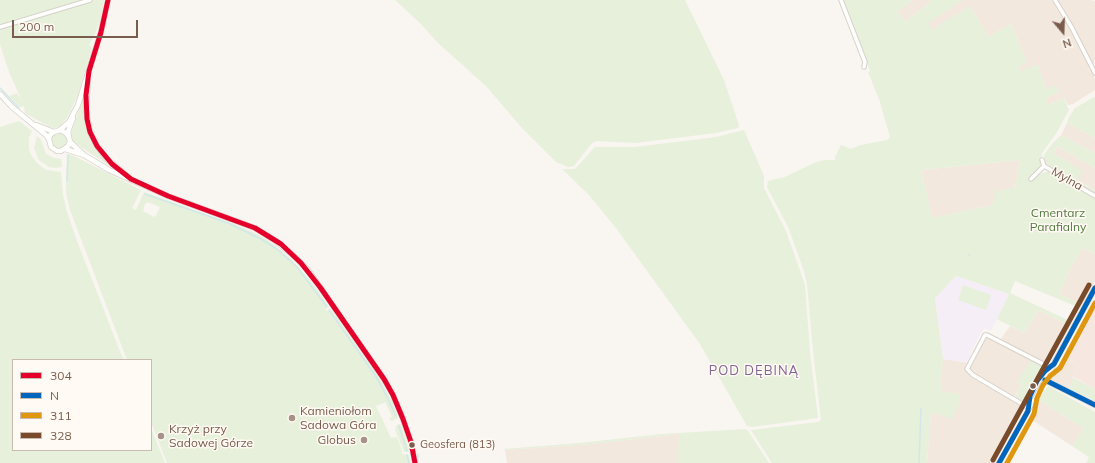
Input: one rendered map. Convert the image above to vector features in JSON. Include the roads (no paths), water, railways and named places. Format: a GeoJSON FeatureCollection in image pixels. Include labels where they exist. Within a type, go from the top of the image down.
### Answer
{"type":"FeatureCollection","features":[{"type":"Feature","properties":{"kind":"street"},"geometry":{"type":"LineString","coordinates":[[0,27],[90,0]]}},
{"type":"Feature","properties":{"kind":"street"},"geometry":{"type":"LineString","coordinates":[[108,0],[101,32],[74,113],[68,136],[70,142],[84,155],[109,170],[168,196],[255,228],[281,244],[298,259],[320,286],[384,379],[402,414],[415,463]]}},
{"type":"Feature","properties":{"kind":"street"},"geometry":{"type":"LineString","coordinates":[[841,0],[865,62],[864,67]]}},
{"type":"Feature","properties":{"kind":"street"},"geometry":{"type":"LineString","coordinates":[[1055,0],[1072,28],[1095,73]]}},
{"type":"Feature","properties":{"kind":"street"},"geometry":{"type":"LineString","coordinates":[[89,71],[86,110],[90,132],[107,159],[131,179]]}},
{"type":"Feature","properties":{"kind":"street"},"geometry":{"type":"LineString","coordinates":[[0,94],[12,107],[46,135],[54,150],[57,151],[65,149],[84,155]]}},
{"type":"Feature","properties":{"kind":"street"},"geometry":{"type":"LineString","coordinates":[[49,139],[50,135],[60,130],[69,122],[74,113]]}},
{"type":"Feature","properties":{"kind":"street"},"geometry":{"type":"LineString","coordinates":[[33,123],[54,132]]}},
{"type":"Feature","properties":{"kind":"street"},"geometry":{"type":"LineString","coordinates":[[60,130],[68,136]]}},
{"type":"Feature","properties":{"kind":"street"},"geometry":{"type":"LineString","coordinates":[[65,149],[70,142]]}},
{"type":"Feature","properties":{"kind":"street","name":"Mylna"},"geometry":{"type":"LineString","coordinates":[[1042,160],[1044,166],[1095,196]]}},
{"type":"Feature","properties":{"kind":"street"},"geometry":{"type":"LineString","coordinates":[[1031,179],[1044,166]]}},
{"type":"Feature","properties":{"kind":"street"},"geometry":{"type":"LineString","coordinates":[[999,463],[1095,288]]}},
{"type":"Feature","properties":{"kind":"street"},"geometry":{"type":"LineString","coordinates":[[1029,408],[973,375],[967,369],[985,335],[1051,368]]}},
{"type":"Feature","properties":{"kind":"street"},"geometry":{"type":"LineString","coordinates":[[1045,380],[1095,405]]}},
{"type":"Feature","properties":{"kind":"waterway"},"geometry":{"type":"LineString","coordinates":[[0,88],[19,108]]}},
{"type":"Feature","properties":{"kind":"waterway"},"geometry":{"type":"LineString","coordinates":[[67,181],[68,155]]}},
{"type":"Feature","properties":{"kind":"waterway"},"geometry":{"type":"LineString","coordinates":[[145,194],[228,223],[261,239],[277,249],[297,267],[327,307]]}},
{"type":"Feature","properties":{"kind":"waterway"},"geometry":{"type":"LineString","coordinates":[[329,310],[375,375],[396,416]]}},
{"type":"Feature","properties":{"kind":"waterway"},"geometry":{"type":"LineString","coordinates":[[919,463],[921,408]]}},
{"type":"Feature","properties":{"kind":"waterway"},"geometry":{"type":"LineString","coordinates":[[399,426],[407,451]]}},
{"type":"Feature","properties":{"kind":"waterway"},"geometry":{"type":"LineString","coordinates":[[407,455],[409,463]]}},
{"type":"Feature","properties":{"kind":"place","name":"Kamieniołom Sadowa Góra"},"geometry":{"type":"Point","coordinates":[292,418]}},
{"type":"Feature","properties":{"kind":"place","name":"Krzyż przy Sadowej Górze"},"geometry":{"type":"Point","coordinates":[161,436]}},
{"type":"Feature","properties":{"kind":"place","name":"Globus"},"geometry":{"type":"Point","coordinates":[364,440]}},
{"type":"Feature","properties":{"kind":"place","name":"Geosfera (813)"},"geometry":{"type":"Point","coordinates":[412,445]}},
{"type":"Feature","properties":{"kind":"district","name":"POD DĘBINĄ"},"geometry":{"type":"Point","coordinates":[754,371]}},
{"type":"Feature","properties":{"kind":"park label","name":"Cmentarz Parafialny"},"geometry":{"type":"Point","coordinates":[1058,220]}}]}
